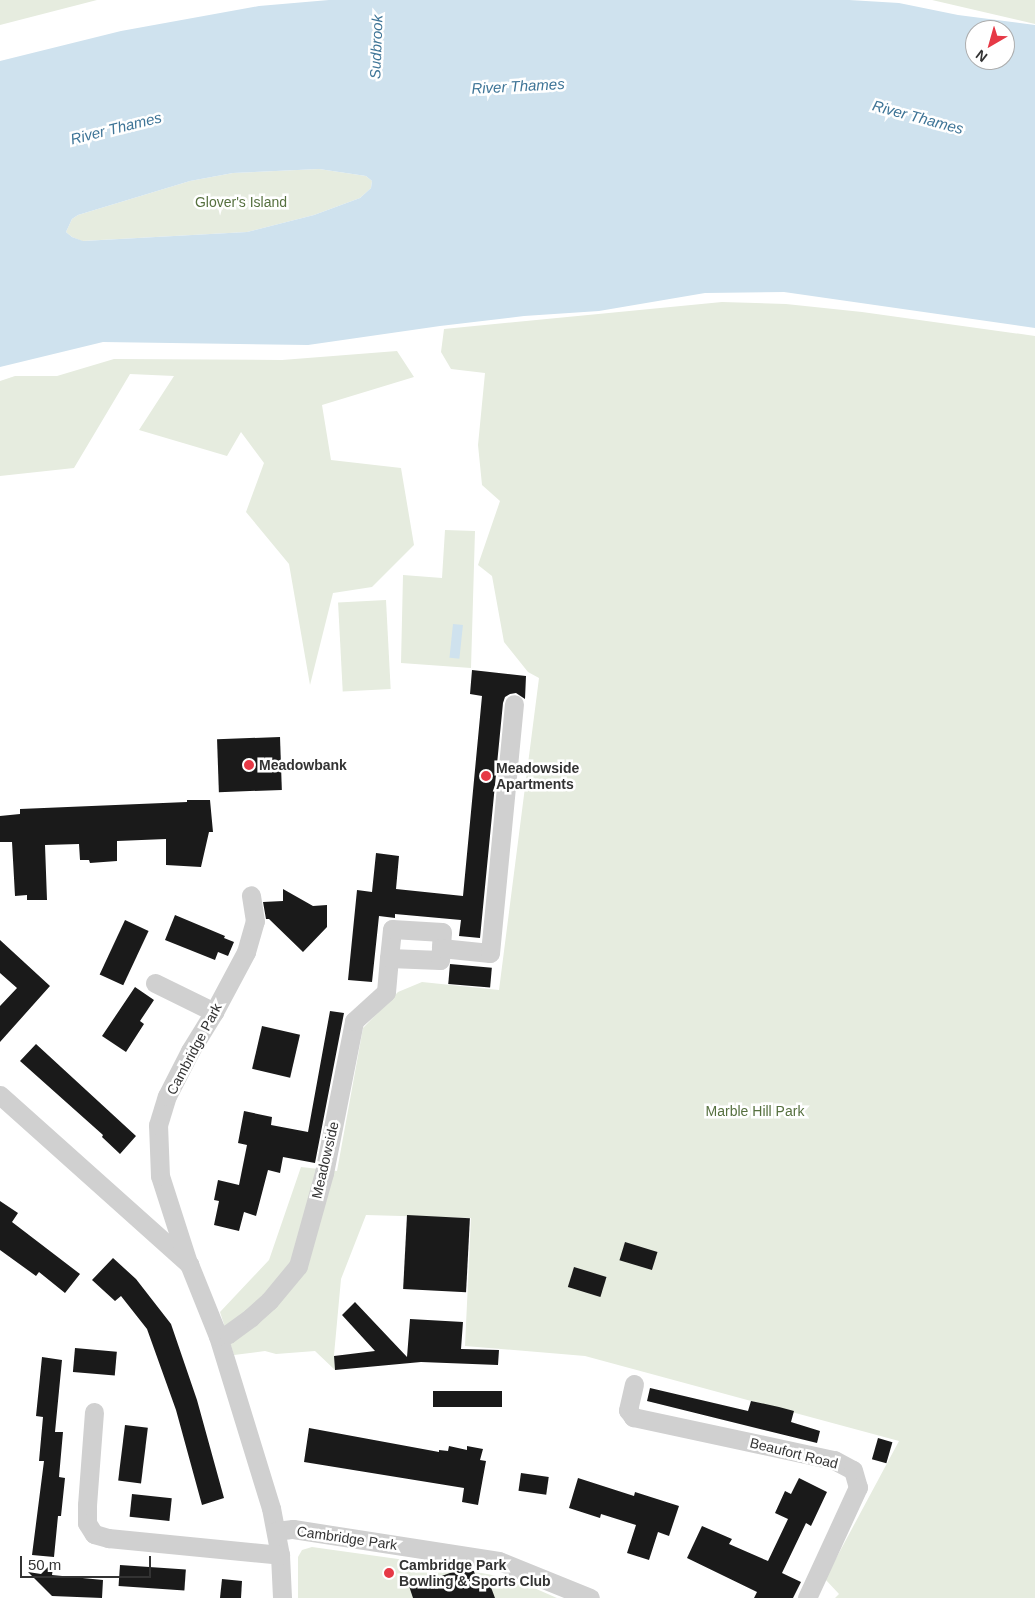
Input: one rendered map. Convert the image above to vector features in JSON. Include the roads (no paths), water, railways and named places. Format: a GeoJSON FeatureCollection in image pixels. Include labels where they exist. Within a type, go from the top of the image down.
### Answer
{"type":"FeatureCollection","features":[{"type":"Feature","properties":{"kind":"street"},"geometry":{"type":"LineString","coordinates":[[389,958],[440,960],[441,948],[490,953],[514,704]]}},
{"type":"Feature","properties":{"kind":"street","name":"Cambridge Park"},"geometry":{"type":"LineString","coordinates":[[251,895],[255,921],[246,952],[214,1012],[186,1058],[167,1096],[158,1124],[160,1176],[189,1264],[218,1336],[276,1531],[280,1556],[282,1598]]}},
{"type":"Feature","properties":{"kind":"street","name":"Meadowside"},"geometry":{"type":"LineString","coordinates":[[218,1336],[228,1334],[251,1317],[269,1301],[298,1266],[324,1173],[354,1021],[386,992],[392,929],[442,932],[441,948]]}},
{"type":"Feature","properties":{"kind":"street"},"geometry":{"type":"LineString","coordinates":[[155,983],[214,1012]]}},
{"type":"Feature","properties":{"kind":"street","name":"Cambridge Park"},"geometry":{"type":"LineString","coordinates":[[0,1094],[189,1264]]}},
{"type":"Feature","properties":{"kind":"street","name":"Beaufort Road"},"geometry":{"type":"LineString","coordinates":[[634,1384],[628,1410],[633,1417],[834,1460],[853,1470],[858,1487],[807,1598]]}},
{"type":"Feature","properties":{"kind":"street"},"geometry":{"type":"LineString","coordinates":[[94,1412],[87,1523],[94,1534],[108,1538],[280,1556]]}},
{"type":"Feature","properties":{"kind":"street","name":"Cambridge Park"},"geometry":{"type":"LineString","coordinates":[[276,1531],[293,1529],[499,1561],[590,1598]]}},
{"type":"Feature","properties":{"kind":"water"},"geometry":{"type":"Polygon","coordinates":[[[329,0],[849,0],[899,3],[958,15],[996,20],[965,20],[965,70],[1015,70],[1015,22],[1035,25],[1035,328],[784,292],[705,293],[599,311],[524,316],[308,345],[103,342],[0,367],[0,61],[121,31],[259,6],[329,0]],[[319,169],[233,173],[190,181],[78,215],[72,219],[66,232],[72,237],[83,241],[247,232],[314,215],[360,198],[371,188],[372,181],[366,176],[319,169]]]}},
{"type":"Feature","properties":{"kind":"water"},"geometry":{"type":"Polygon","coordinates":[[[453,624],[463,625],[459,659],[449,658],[453,624]]]}},
{"type":"Feature","properties":{"kind":"place","name":"Meadowbank"},"geometry":{"type":"Point","coordinates":[249,765]}},
{"type":"Feature","properties":{"kind":"place","name":"Meadowside Apartments"},"geometry":{"type":"Point","coordinates":[486,776]}},
{"type":"Feature","properties":{"kind":"place","name":"Cambridge Park Bowling & Sports Club"},"geometry":{"type":"Point","coordinates":[389,1573]}},
{"type":"Feature","properties":{"kind":"water label","name":"Sudbrook"},"geometry":{"type":"Point","coordinates":[376,47]}},
{"type":"Feature","properties":{"kind":"water label","name":"River Thames"},"geometry":{"type":"Point","coordinates":[518,86]}},
{"type":"Feature","properties":{"kind":"water label","name":"River Thames"},"geometry":{"type":"Point","coordinates":[918,117]}},
{"type":"Feature","properties":{"kind":"water label","name":"River Thames"},"geometry":{"type":"Point","coordinates":[116,128]}},
{"type":"Feature","properties":{"kind":"park label","name":"Glover's Island"},"geometry":{"type":"Point","coordinates":[241,202]}},
{"type":"Feature","properties":{"kind":"park label","name":"Marble Hill Park"},"geometry":{"type":"Point","coordinates":[755,1111]}}]}
